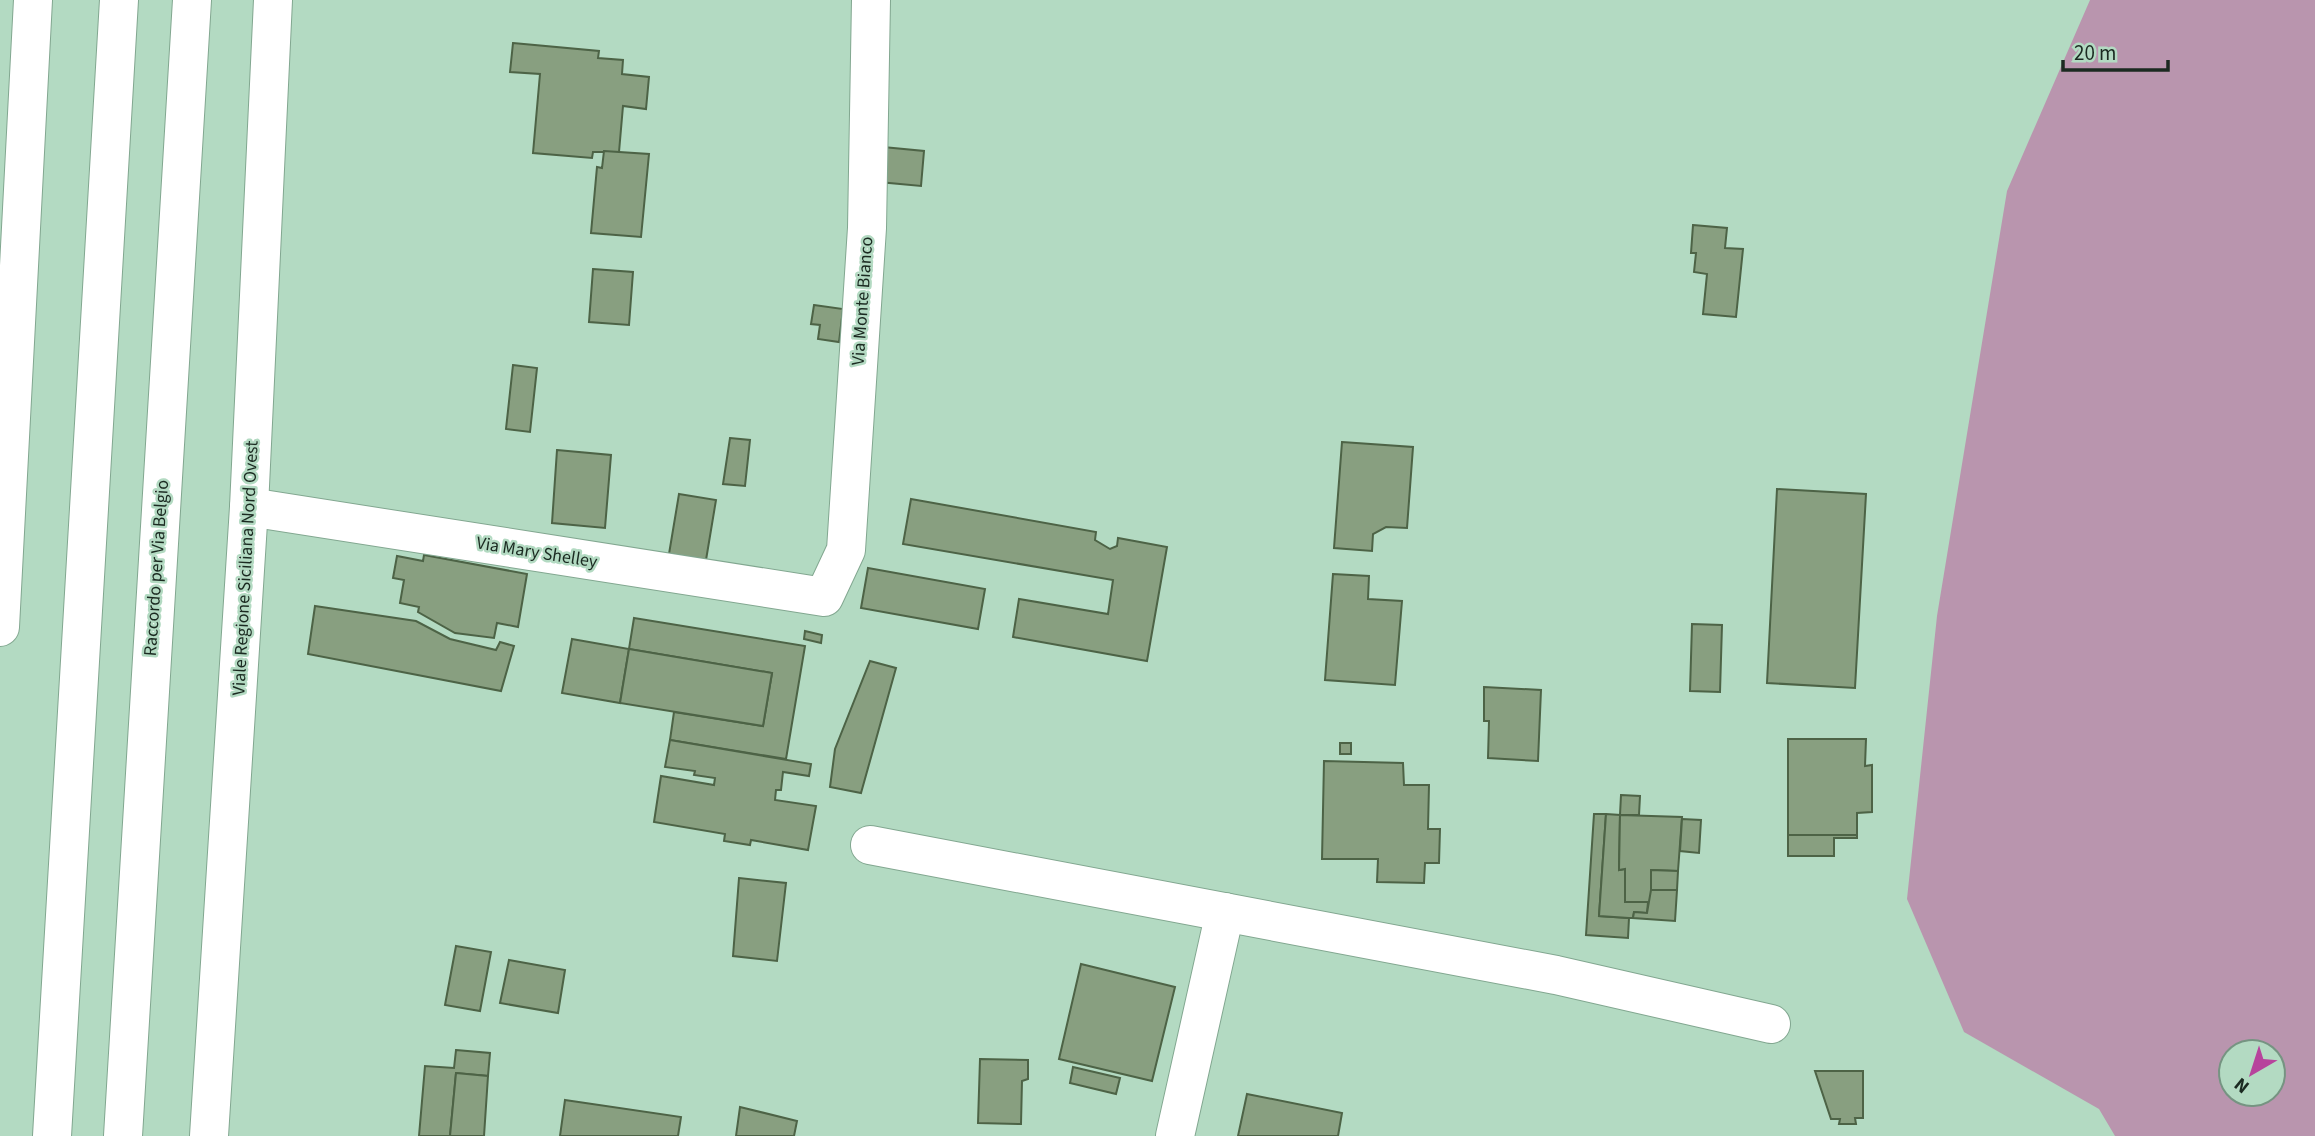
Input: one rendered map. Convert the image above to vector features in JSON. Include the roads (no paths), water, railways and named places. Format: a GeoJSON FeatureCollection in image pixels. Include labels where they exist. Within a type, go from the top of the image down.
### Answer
{"type":"FeatureCollection","features":[{"type":"Feature","properties":{"kind":"main road"},"geometry":{"type":"LineString","coordinates":[[0,627],[33,0]]}},
{"type":"Feature","properties":{"kind":"main road"},"geometry":{"type":"LineString","coordinates":[[52,1136],[119,0]]}},
{"type":"Feature","properties":{"kind":"main road","name":"Raccordo per Via Belgio"},"geometry":{"type":"LineString","coordinates":[[123,1136],[192,0]]}},
{"type":"Feature","properties":{"kind":"main road","name":"Viale Regione Siciliana Nord Ovest"},"geometry":{"type":"LineString","coordinates":[[209,1136],[249,507],[273,0]]}},
{"type":"Feature","properties":{"kind":"main road","name":"Via Monte Bianco"},"geometry":{"type":"LineString","coordinates":[[824,597],[846,550],[867,228],[870,0]]}},
{"type":"Feature","properties":{"kind":"main road","name":"Via Mary Shelley"},"geometry":{"type":"LineString","coordinates":[[249,507],[824,597]]}},
{"type":"Feature","properties":{"kind":"main road"},"geometry":{"type":"LineString","coordinates":[[870,845],[1556,975],[1771,1024]]}},
{"type":"Feature","properties":{"kind":"main road"},"geometry":{"type":"LineString","coordinates":[[1175,1136],[1225,912]]}}]}
